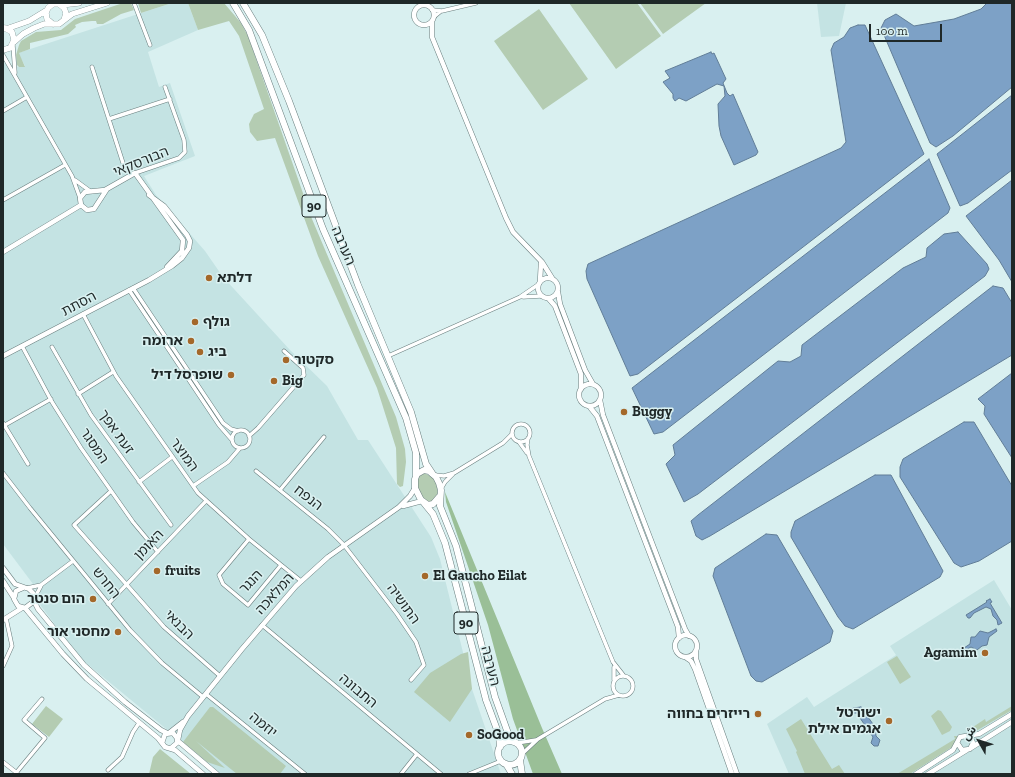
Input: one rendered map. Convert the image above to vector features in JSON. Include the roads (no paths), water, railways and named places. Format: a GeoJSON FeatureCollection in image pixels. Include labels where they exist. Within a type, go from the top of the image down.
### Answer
{"type":"FeatureCollection","features":[{"type":"Feature","properties":{"kind":"highway","name":"הערבה"},"geometry":{"type":"LineString","coordinates":[[234,3],[249,30],[323,229],[406,418],[417,461],[416,476]]}},
{"type":"Feature","properties":{"kind":"highway","name":"הערבה"},"geometry":{"type":"LineString","coordinates":[[243,3],[258,28],[293,111],[343,245],[413,417],[426,464],[433,474]]}},
{"type":"Feature","properties":{"kind":"highway"},"geometry":{"type":"LineString","coordinates":[[248,3],[258,28]]}},
{"type":"Feature","properties":{"kind":"highway"},"geometry":{"type":"LineString","coordinates":[[416,476],[424,470],[433,474]]}},
{"type":"Feature","properties":{"kind":"highway","name":"90"},"geometry":{"type":"LineString","coordinates":[[433,474],[438,480],[440,493]]}},
{"type":"Feature","properties":{"kind":"highway","name":"90"},"geometry":{"type":"LineString","coordinates":[[416,476],[415,488],[423,502]]}},
{"type":"Feature","properties":{"kind":"highway","name":"הערבה"},"geometry":{"type":"LineString","coordinates":[[440,493],[440,506],[458,553],[495,697],[510,736],[515,743]]}},
{"type":"Feature","properties":{"kind":"highway"},"geometry":{"type":"LineString","coordinates":[[423,502],[433,504],[440,493]]}},
{"type":"Feature","properties":{"kind":"highway","name":"הערבה"},"geometry":{"type":"LineString","coordinates":[[423,502],[433,514],[445,543],[486,700],[499,735],[500,747]]}},
{"type":"Feature","properties":{"kind":"highway"},"geometry":{"type":"LineString","coordinates":[[512,774],[503,763],[498,753],[500,747],[508,742],[515,743],[521,748],[522,774]]}},
{"type":"Feature","properties":{"kind":"highway"},"geometry":{"type":"LineString","coordinates":[[503,763],[514,764],[521,757]]}},
{"type":"Feature","properties":{"kind":"main road"},"geometry":{"type":"LineString","coordinates":[[5,28],[31,20],[53,4],[79,3]]}},
{"type":"Feature","properties":{"kind":"main road"},"geometry":{"type":"LineString","coordinates":[[3,50],[8,49],[23,34],[34,28],[59,24],[74,14],[107,3]]}},
{"type":"Feature","properties":{"kind":"main road"},"geometry":{"type":"LineString","coordinates":[[59,4],[66,11],[64,20]]}},
{"type":"Feature","properties":{"kind":"main road"},"geometry":{"type":"LineString","coordinates":[[49,6],[47,19],[53,24]]}},
{"type":"Feature","properties":{"kind":"main road"},"geometry":{"type":"LineString","coordinates":[[5,28],[13,34],[13,43]]}},
{"type":"Feature","properties":{"kind":"street"},"geometry":{"type":"LineString","coordinates":[[134,3],[150,45]]}},
{"type":"Feature","properties":{"kind":"street"},"geometry":{"type":"LineString","coordinates":[[415,3],[414,17],[432,37],[482,164],[508,225],[558,284],[560,304],[585,370],[593,384],[601,391],[600,400],[603,415],[685,629],[696,643],[696,659],[738,774]]}},
{"type":"Feature","properties":{"kind":"street"},"geometry":{"type":"LineString","coordinates":[[432,10],[442,11],[476,3]]}},
{"type":"Feature","properties":{"kind":"street"},"geometry":{"type":"LineString","coordinates":[[414,9],[418,5],[425,4],[432,10],[435,16]]}},
{"type":"Feature","properties":{"kind":"street"},"geometry":{"type":"LineString","coordinates":[[432,37],[432,22],[435,16],[442,11]]}},
{"type":"Feature","properties":{"kind":"street"},"geometry":{"type":"LineString","coordinates":[[420,23],[426,25],[432,22]]}},
{"type":"Feature","properties":{"kind":"street"},"geometry":{"type":"LineString","coordinates":[[13,43],[13,58],[17,78]]}},
{"type":"Feature","properties":{"kind":"street"},"geometry":{"type":"LineString","coordinates":[[3,55],[72,176],[81,205],[85,209],[92,210],[97,206],[99,201],[98,196],[72,176]]}},
{"type":"Feature","properties":{"kind":"street"},"geometry":{"type":"LineString","coordinates":[[92,67],[123,163]]}},
{"type":"Feature","properties":{"kind":"street"},"geometry":{"type":"LineString","coordinates":[[109,119],[170,99],[165,87]]}},
{"type":"Feature","properties":{"kind":"street"},"geometry":{"type":"LineString","coordinates":[[3,111],[27,97]]}},
{"type":"Feature","properties":{"kind":"street","name":"הבורסקאי"},"geometry":{"type":"LineString","coordinates":[[80,198],[83,193],[106,189],[135,173],[179,158],[183,155],[185,144],[170,99]]}},
{"type":"Feature","properties":{"kind":"street"},"geometry":{"type":"LineString","coordinates":[[3,200],[66,165]]}},
{"type":"Feature","properties":{"kind":"street","name":"הסתת"},"geometry":{"type":"LineString","coordinates":[[3,356],[131,289],[165,270],[185,255],[189,248],[190,241],[187,235],[166,209],[149,195],[135,173]]}},
{"type":"Feature","properties":{"kind":"street","name":"הבורסקאי"},"geometry":{"type":"LineString","coordinates":[[99,201],[106,189]]}},
{"type":"Feature","properties":{"kind":"street"},"geometry":{"type":"LineString","coordinates":[[3,252],[81,205]]}},
{"type":"Feature","properties":{"kind":"street"},"geometry":{"type":"LineString","coordinates":[[539,260],[542,269],[538,289],[541,296]]}},
{"type":"Feature","properties":{"kind":"street"},"geometry":{"type":"LineString","coordinates":[[388,356],[520,297],[540,283],[544,278],[552,278]]}},
{"type":"Feature","properties":{"kind":"street"},"geometry":{"type":"LineString","coordinates":[[131,289],[224,423],[231,429],[245,432],[249,436]]}},
{"type":"Feature","properties":{"kind":"street"},"geometry":{"type":"LineString","coordinates":[[131,289],[219,425],[232,440],[235,446],[240,448]]}},
{"type":"Feature","properties":{"kind":"street"},"geometry":{"type":"LineString","coordinates":[[520,297],[541,296],[548,298],[554,297],[558,292]]}},
{"type":"Feature","properties":{"kind":"street"},"geometry":{"type":"LineString","coordinates":[[548,298],[555,306],[581,374],[580,400],[589,406],[598,416],[678,627],[679,638],[675,644],[676,651],[691,661],[695,669],[732,774]]}},
{"type":"Feature","properties":{"kind":"street","name":"המוצר"},"geometry":{"type":"LineString","coordinates":[[83,314],[113,372],[193,486],[206,501],[249,539],[301,581]]}},
{"type":"Feature","properties":{"kind":"street","name":"המסגר"},"geometry":{"type":"LineString","coordinates":[[22,346],[51,399],[111,491],[133,522],[158,552]]}},
{"type":"Feature","properties":{"kind":"street","name":"זעת אפך"},"geometry":{"type":"LineString","coordinates":[[52,347],[78,394],[138,482],[171,525]]}},
{"type":"Feature","properties":{"kind":"street"},"geometry":{"type":"LineString","coordinates":[[193,486],[228,462],[240,448],[248,445],[249,436],[258,428],[302,378],[304,371],[284,351]]}},
{"type":"Feature","properties":{"kind":"street"},"geometry":{"type":"LineString","coordinates":[[78,394],[113,372]]}},
{"type":"Feature","properties":{"kind":"street"},"geometry":{"type":"LineString","coordinates":[[581,389],[586,385],[593,384]]}},
{"type":"Feature","properties":{"kind":"street"},"geometry":{"type":"LineString","coordinates":[[28,464],[4,424],[51,399]]}},
{"type":"Feature","properties":{"kind":"street"},"geometry":{"type":"LineString","coordinates":[[589,406],[596,404],[600,400]]}},
{"type":"Feature","properties":{"kind":"street"},"geometry":{"type":"LineString","coordinates":[[440,493],[445,482],[454,473],[504,443],[512,434],[515,426],[524,425],[530,431],[528,438],[529,456]]}},
{"type":"Feature","properties":{"kind":"street"},"geometry":{"type":"LineString","coordinates":[[232,440],[234,434],[238,431]]}},
{"type":"Feature","properties":{"kind":"street"},"geometry":{"type":"LineString","coordinates":[[512,434],[529,456],[616,669],[631,680],[632,689],[627,694],[605,699],[538,739],[526,743],[515,743]]}},
{"type":"Feature","properties":{"kind":"street"},"geometry":{"type":"LineString","coordinates":[[280,490],[324,437]]}},
{"type":"Feature","properties":{"kind":"street"},"geometry":{"type":"LineString","coordinates":[[504,443],[525,442],[528,438]]}},
{"type":"Feature","properties":{"kind":"street"},"geometry":{"type":"LineString","coordinates":[[138,482],[172,457]]}},
{"type":"Feature","properties":{"kind":"street","name":"הנפח"},"geometry":{"type":"LineString","coordinates":[[256,471],[323,524],[344,545]]}},
{"type":"Feature","properties":{"kind":"street","name":"החרש"},"geometry":{"type":"LineString","coordinates":[[3,473],[108,604],[162,663],[205,695]]}},
{"type":"Feature","properties":{"kind":"street"},"geometry":{"type":"LineString","coordinates":[[433,474],[444,476],[454,473]]}},
{"type":"Feature","properties":{"kind":"street","name":"המלאכה"},"geometry":{"type":"LineString","coordinates":[[178,740],[180,730],[188,716],[262,625],[301,581],[344,545],[399,507],[410,496],[415,488]]}},
{"type":"Feature","properties":{"kind":"street","name":"הבנאי"},"geometry":{"type":"LineString","coordinates":[[111,491],[74,525],[174,637],[220,676]]}},
{"type":"Feature","properties":{"kind":"street","name":"האומן"},"geometry":{"type":"LineString","coordinates":[[108,604],[206,501]]}},
{"type":"Feature","properties":{"kind":"street","name":"המלאכה"},"geometry":{"type":"LineString","coordinates":[[399,507],[423,502]]}},
{"type":"Feature","properties":{"kind":"street","name":"הנגר"},"geometry":{"type":"LineString","coordinates":[[249,539],[219,575],[223,584],[248,605],[281,565]]}},
{"type":"Feature","properties":{"kind":"street","name":"התושיה"},"geometry":{"type":"LineString","coordinates":[[344,545],[416,642],[424,665],[411,680]]}},
{"type":"Feature","properties":{"kind":"street"},"geometry":{"type":"LineString","coordinates":[[6,618],[23,608],[31,606],[41,585],[74,560]]}},
{"type":"Feature","properties":{"kind":"street"},"geometry":{"type":"LineString","coordinates":[[3,568],[15,584],[32,591],[38,609],[84,665],[125,702],[161,730],[175,734],[178,740],[217,774]]}},
{"type":"Feature","properties":{"kind":"street"},"geometry":{"type":"LineString","coordinates":[[3,581],[14,600],[23,608],[78,671],[165,747],[170,748],[203,774]]}},
{"type":"Feature","properties":{"kind":"street"},"geometry":{"type":"LineString","coordinates":[[3,666],[12,646],[6,618],[14,600],[16,591],[41,585]]}},
{"type":"Feature","properties":{"kind":"street","name":"התבונה"},"geometry":{"type":"LineString","coordinates":[[262,625],[441,774]]}},
{"type":"Feature","properties":{"kind":"street"},"geometry":{"type":"LineString","coordinates":[[679,638],[689,636]]}},
{"type":"Feature","properties":{"kind":"street"},"geometry":{"type":"LineString","coordinates":[[685,657],[692,655],[696,651]]}},
{"type":"Feature","properties":{"kind":"street"},"geometry":{"type":"LineString","coordinates":[[605,699],[613,687],[615,675],[613,662]]}},
{"type":"Feature","properties":{"kind":"street"},"geometry":{"type":"LineString","coordinates":[[614,681],[618,677],[624,676]]}},
{"type":"Feature","properties":{"kind":"street"},"geometry":{"type":"LineString","coordinates":[[613,687],[619,695]]}},
{"type":"Feature","properties":{"kind":"street","name":"יוזמה"},"geometry":{"type":"LineString","coordinates":[[205,695],[305,774]]}},
{"type":"Feature","properties":{"kind":"street"},"geometry":{"type":"LineString","coordinates":[[3,762],[17,773],[45,738],[24,720],[42,699]]}},
{"type":"Feature","properties":{"kind":"street"},"geometry":{"type":"LineString","coordinates":[[916,774],[950,753],[958,744],[960,737],[979,734],[1012,714]]}},
{"type":"Feature","properties":{"kind":"street","name":"המלאכה"},"geometry":{"type":"LineString","coordinates":[[168,733],[188,716]]}},
{"type":"Feature","properties":{"kind":"street"},"geometry":{"type":"LineString","coordinates":[[928,774],[1012,722]]}},
{"type":"Feature","properties":{"kind":"street"},"geometry":{"type":"LineString","coordinates":[[108,770],[122,757],[133,732],[139,723]]}},
{"type":"Feature","properties":{"kind":"street"},"geometry":{"type":"LineString","coordinates":[[162,743],[163,737],[168,733]]}},
{"type":"Feature","properties":{"kind":"street"},"geometry":{"type":"LineString","coordinates":[[958,744],[962,750],[969,749],[973,743],[970,736]]}},
{"type":"Feature","properties":{"kind":"street"},"geometry":{"type":"LineString","coordinates":[[521,757],[538,739]]}},
{"type":"Feature","properties":{"kind":"street"},"geometry":{"type":"LineString","coordinates":[[170,748],[176,745],[178,740]]}},
{"type":"Feature","properties":{"kind":"street"},"geometry":{"type":"LineString","coordinates":[[401,774],[418,754]]}},
{"type":"Feature","properties":{"kind":"street"},"geometry":{"type":"LineString","coordinates":[[469,774],[503,763]]}},
{"type":"Feature","properties":{"kind":"water"},"geometry":{"type":"Polygon","coordinates":[[[987,3],[1012,3],[1012,87],[953,136],[936,147],[930,143],[881,28],[885,20],[896,14],[914,26],[954,19],[981,9],[987,3]]]}},
{"type":"Feature","properties":{"kind":"water"},"geometry":{"type":"Polygon","coordinates":[[[858,25],[865,25],[924,154],[638,374],[630,376],[587,279],[586,271],[588,264],[841,148],[846,142],[831,50],[834,43],[844,37],[850,28],[858,25]]]}},
{"type":"Feature","properties":{"kind":"water"},"geometry":{"type":"Polygon","coordinates":[[[711,52],[712,54],[714,53],[726,79],[723,83],[727,93],[730,96],[733,94],[758,152],[756,155],[734,165],[721,136],[719,126],[718,104],[725,96],[724,86],[717,84],[686,101],[679,98],[675,101],[673,94],[663,82],[670,78],[665,71],[711,52]]]}},
{"type":"Feature","properties":{"kind":"water"},"geometry":{"type":"Polygon","coordinates":[[[1012,95],[1012,170],[968,203],[960,206],[937,154],[1012,95]]]}},
{"type":"Feature","properties":{"kind":"water"},"geometry":{"type":"Polygon","coordinates":[[[929,159],[950,208],[948,213],[663,432],[654,434],[632,388],[929,159]]]}},
{"type":"Feature","properties":{"kind":"water"},"geometry":{"type":"Polygon","coordinates":[[[1012,180],[1012,282],[999,260],[966,216],[1012,180]]]}},
{"type":"Feature","properties":{"kind":"water"},"geometry":{"type":"Polygon","coordinates":[[[958,232],[987,264],[989,269],[985,276],[698,494],[684,502],[666,464],[675,455],[673,445],[778,361],[790,362],[801,356],[802,345],[903,268],[926,257],[927,248],[944,234],[958,232]]]}},
{"type":"Feature","properties":{"kind":"water"},"geometry":{"type":"Polygon","coordinates":[[[993,286],[1003,288],[1012,303],[1012,355],[710,536],[702,540],[696,536],[691,521],[698,515],[993,286]]]}},
{"type":"Feature","properties":{"kind":"water"},"geometry":{"type":"Polygon","coordinates":[[[1012,373],[1012,458],[984,414],[985,406],[978,399],[1012,373]]]}},
{"type":"Feature","properties":{"kind":"water"},"geometry":{"type":"Polygon","coordinates":[[[964,422],[974,422],[1012,486],[1012,541],[979,561],[961,567],[954,563],[900,477],[900,467],[903,459],[964,422]]]}},
{"type":"Feature","properties":{"kind":"water"},"geometry":{"type":"Polygon","coordinates":[[[875,475],[891,475],[943,571],[940,577],[853,629],[845,626],[838,617],[791,537],[791,532],[795,521],[875,475]]]}},
{"type":"Feature","properties":{"kind":"water"},"geometry":{"type":"Polygon","coordinates":[[[766,534],[777,535],[833,631],[830,642],[762,682],[756,681],[751,676],[713,576],[715,568],[766,534]]]}},
{"type":"Feature","properties":{"kind":"water"},"geometry":{"type":"Polygon","coordinates":[[[990,599],[992,602],[990,603],[1002,623],[998,625],[991,609],[986,607],[968,618],[966,615],[990,599]]]}},
{"type":"Feature","properties":{"kind":"water"},"geometry":{"type":"Polygon","coordinates":[[[996,629],[997,631],[989,637],[987,645],[982,646],[977,650],[971,647],[962,652],[961,650],[970,644],[971,637],[975,637],[980,631],[988,633],[996,629]]]}},
{"type":"Feature","properties":{"kind":"water"},"geometry":{"type":"Polygon","coordinates":[[[861,707],[875,727],[876,736],[880,740],[878,746],[874,746],[871,743],[873,737],[860,718],[859,713],[854,713],[851,711],[853,708],[861,707]]]}},
{"type":"Feature","properties":{"kind":"place","name":"דלתא"},"geometry":{"type":"Point","coordinates":[209,278]}},
{"type":"Feature","properties":{"kind":"place","name":"גולף"},"geometry":{"type":"Point","coordinates":[195,322]}},
{"type":"Feature","properties":{"kind":"place","name":"ארומה"},"geometry":{"type":"Point","coordinates":[191,341]}},
{"type":"Feature","properties":{"kind":"place","name":"ביג"},"geometry":{"type":"Point","coordinates":[200,352]}},
{"type":"Feature","properties":{"kind":"place","name":"סקטור"},"geometry":{"type":"Point","coordinates":[286,360]}},
{"type":"Feature","properties":{"kind":"place","name":"שופרסל דיל"},"geometry":{"type":"Point","coordinates":[231,375]}},
{"type":"Feature","properties":{"kind":"place","name":"Big"},"geometry":{"type":"Point","coordinates":[274,381]}},
{"type":"Feature","properties":{"kind":"place","name":"Buggy"},"geometry":{"type":"Point","coordinates":[624,412]}},
{"type":"Feature","properties":{"kind":"place","name":"fruits"},"geometry":{"type":"Point","coordinates":[157,571]}},
{"type":"Feature","properties":{"kind":"place","name":"El Gaucho Eilat"},"geometry":{"type":"Point","coordinates":[425,576]}},
{"type":"Feature","properties":{"kind":"place","name":"הום סנטר"},"geometry":{"type":"Point","coordinates":[93,599]}},
{"type":"Feature","properties":{"kind":"place","name":"מחסני אור"},"geometry":{"type":"Point","coordinates":[118,632]}},
{"type":"Feature","properties":{"kind":"place","name":"Agamim"},"geometry":{"type":"Point","coordinates":[985,653]}},
{"type":"Feature","properties":{"kind":"place","name":"רייזרים בחווה"},"geometry":{"type":"Point","coordinates":[758,714]}},
{"type":"Feature","properties":{"kind":"place","name":"ישורטל אגמים אילת"},"geometry":{"type":"Point","coordinates":[889,721]}},
{"type":"Feature","properties":{"kind":"place","name":"SoGood"},"geometry":{"type":"Point","coordinates":[469,735]}}]}
